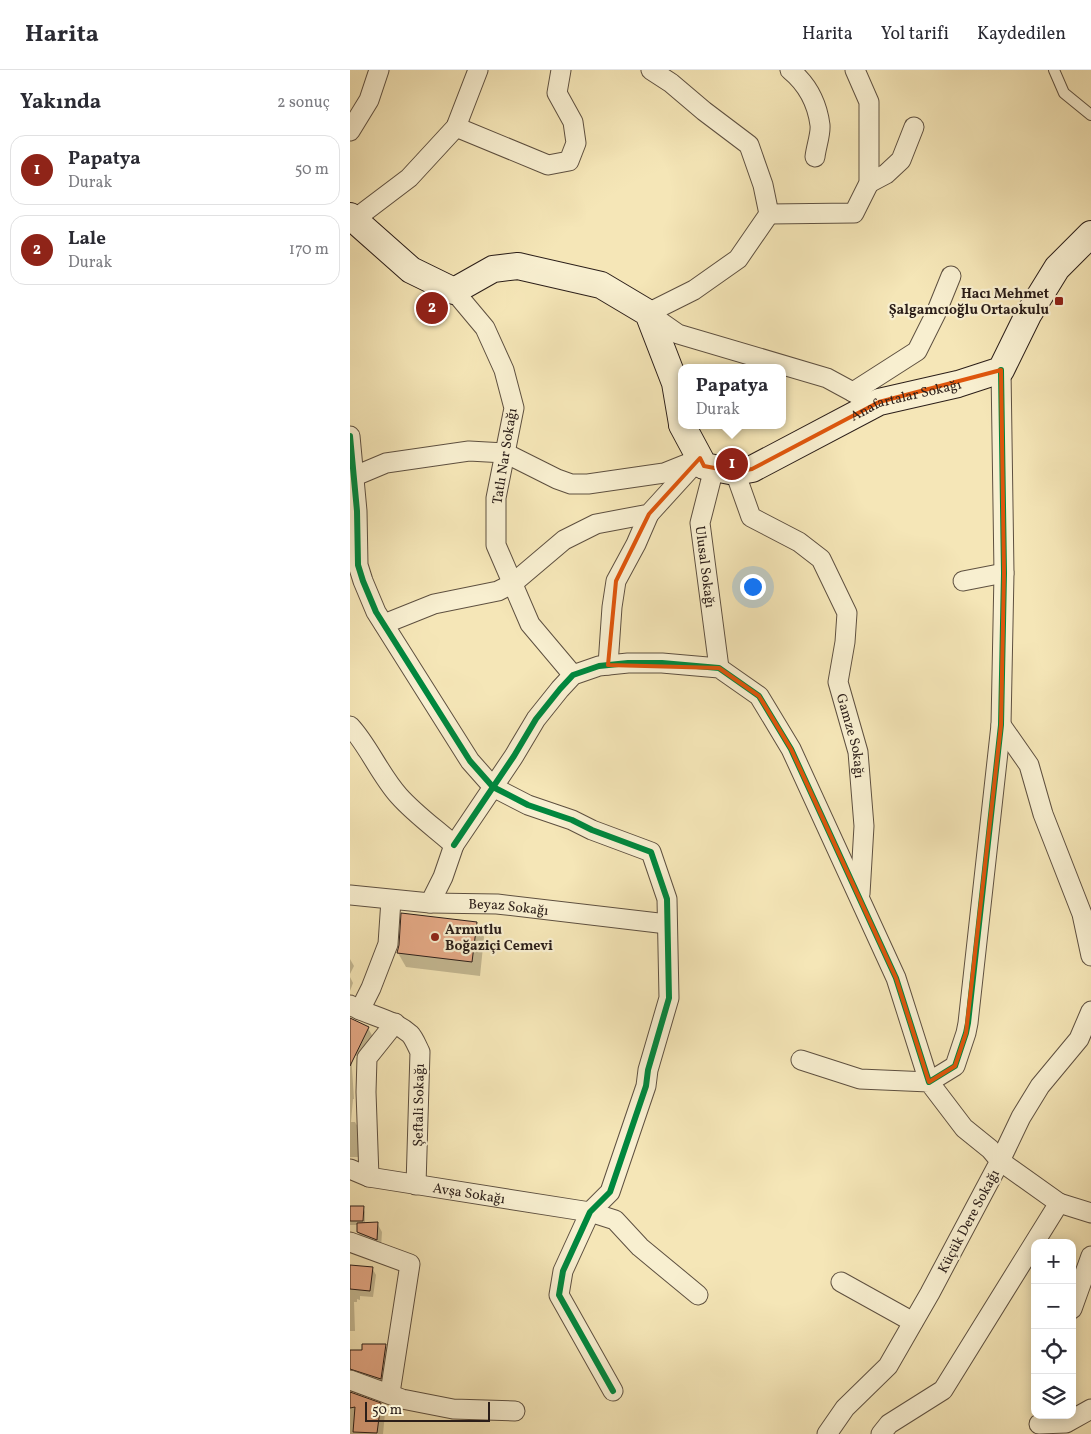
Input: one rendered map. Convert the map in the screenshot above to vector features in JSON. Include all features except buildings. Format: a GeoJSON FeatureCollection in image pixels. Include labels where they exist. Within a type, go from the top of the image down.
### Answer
{"type":"FeatureCollection","features":[{"type":"Feature","properties":{"kind":"main road"},"geometry":{"type":"LineString","coordinates":[[352,218],[411,270],[454,291],[492,270],[518,266],[601,285],[648,313],[675,383],[678,401]]}},
{"type":"Feature","properties":{"kind":"main road"},"geometry":{"type":"LineString","coordinates":[[1001,370],[1028,315],[1058,268],[1091,234]]}},
{"type":"Feature","properties":{"kind":"main road","name":"Anafartalar Sokağı"},"geometry":{"type":"LineString","coordinates":[[716,466],[752,469],[864,398],[958,384],[1001,370]]}},
{"type":"Feature","properties":{"kind":"main road"},"geometry":{"type":"LineString","coordinates":[[685,429],[716,466]]}},
{"type":"Feature","properties":{"kind":"street"},"geometry":{"type":"LineString","coordinates":[[350,130],[357,111],[369,100],[379,70]]}},
{"type":"Feature","properties":{"kind":"street"},"geometry":{"type":"LineString","coordinates":[[352,218],[410,178],[456,126],[478,70]]}},
{"type":"Feature","properties":{"kind":"street"},"geometry":{"type":"LineString","coordinates":[[456,126],[548,165],[569,160],[576,143],[573,122],[558,93],[561,70]]}},
{"type":"Feature","properties":{"kind":"street"},"geometry":{"type":"LineString","coordinates":[[651,70],[672,83],[704,112],[750,145],[763,185],[769,214],[738,259],[694,290],[648,313],[678,334],[780,364]]}},
{"type":"Feature","properties":{"kind":"street"},"geometry":{"type":"LineString","coordinates":[[790,70],[805,84],[812,94],[820,126],[815,157]]}},
{"type":"Feature","properties":{"kind":"street"},"geometry":{"type":"LineString","coordinates":[[769,214],[854,214],[869,183],[869,102],[855,70]]}},
{"type":"Feature","properties":{"kind":"street"},"geometry":{"type":"LineString","coordinates":[[869,183],[886,174],[901,160],[914,126]]}},
{"type":"Feature","properties":{"kind":"street"},"geometry":{"type":"LineString","coordinates":[[786,366],[827,378],[864,398],[917,351],[936,313],[951,276]]}},
{"type":"Feature","properties":{"kind":"street","name":"Tatlı Nar Sokağı"},"geometry":{"type":"LineString","coordinates":[[454,291],[485,328],[504,370],[514,408],[496,498],[496,545],[530,624],[574,675]]}},
{"type":"Feature","properties":{"kind":"street"},"geometry":{"type":"LineString","coordinates":[[801,1060],[860,1079],[929,1082],[955,1066],[966,1034],[1000,725],[1004,573],[1001,370]]}},
{"type":"Feature","properties":{"kind":"street"},"geometry":{"type":"LineString","coordinates":[[350,436],[355,476],[358,565],[370,596],[384,624],[470,761],[492,787],[528,805],[572,820],[592,830],[651,852],[667,899],[668,998],[648,1070],[646,1086],[610,1192],[590,1212],[563,1272],[559,1295],[613,1391]]}},
{"type":"Feature","properties":{"kind":"street"},"geometry":{"type":"LineString","coordinates":[[355,476],[386,463],[469,451],[505,453],[571,484],[588,484],[716,466]]}},
{"type":"Feature","properties":{"kind":"street"},"geometry":{"type":"LineString","coordinates":[[384,624],[434,604],[498,591],[512,584],[564,540],[596,524],[649,514],[716,466]]}},
{"type":"Feature","properties":{"kind":"street","name":"Ulusal Sokağı"},"geometry":{"type":"LineString","coordinates":[[716,466],[700,523],[719,668]]}},
{"type":"Feature","properties":{"kind":"street","name":"Gamze Sokağı"},"geometry":{"type":"LineString","coordinates":[[716,466],[751,517],[799,542],[821,559],[847,613],[845,642],[838,682],[858,752],[864,826],[860,899]]}},
{"type":"Feature","properties":{"kind":"street"},"geometry":{"type":"LineString","coordinates":[[608,665],[612,607],[616,581],[636,544],[649,514]]}},
{"type":"Feature","properties":{"kind":"street"},"geometry":{"type":"LineString","coordinates":[[963,581],[1004,573]]}},
{"type":"Feature","properties":{"kind":"street"},"geometry":{"type":"LineString","coordinates":[[430,902],[443,878],[454,845],[514,756],[536,719],[574,675],[599,666],[608,665],[662,664],[719,668]]}},
{"type":"Feature","properties":{"kind":"street","name":"Küçük Dere Sokağı"},"geometry":{"type":"LineString","coordinates":[[719,668],[758,696],[787,741],[896,978],[929,1082],[964,1128],[990,1149],[1000,1161],[914,1322],[888,1366],[845,1408],[827,1434]]}},
{"type":"Feature","properties":{"kind":"street"},"geometry":{"type":"LineString","coordinates":[[1000,725],[1029,765],[1043,814],[1082,914],[1091,956]]}},
{"type":"Feature","properties":{"kind":"street"},"geometry":{"type":"LineString","coordinates":[[350,726],[355,731],[375,765],[399,796],[454,845]]}},
{"type":"Feature","properties":{"kind":"street","name":"Beyaz Sokağı"},"geometry":{"type":"LineString","coordinates":[[350,894],[391,900],[497,904],[667,924]]}},
{"type":"Feature","properties":{"kind":"street"},"geometry":{"type":"LineString","coordinates":[[355,1008],[371,988],[388,944],[391,900]]}},
{"type":"Feature","properties":{"kind":"street","name":"Şeftali Sokağı"},"geometry":{"type":"LineString","coordinates":[[355,1008],[394,1023],[412,1036],[420,1052],[416,1185]]}},
{"type":"Feature","properties":{"kind":"street"},"geometry":{"type":"LineString","coordinates":[[1091,1011],[1079,1039],[1040,1086],[1020,1117],[1000,1161],[1059,1204],[1091,1213]]}},
{"type":"Feature","properties":{"kind":"street"},"geometry":{"type":"LineString","coordinates":[[369,1177],[358,1056],[394,1023]]}},
{"type":"Feature","properties":{"kind":"street","name":"Avşa Sokağı"},"geometry":{"type":"LineString","coordinates":[[350,1169],[369,1177],[590,1212],[615,1220],[640,1248],[698,1295]]}},
{"type":"Feature","properties":{"kind":"street"},"geometry":{"type":"LineString","coordinates":[[881,1434],[889,1424],[943,1390],[1059,1204]]}},
{"type":"Feature","properties":{"kind":"street"},"geometry":{"type":"LineString","coordinates":[[350,1242],[410,1264],[390,1393]]}},
{"type":"Feature","properties":{"kind":"street"},"geometry":{"type":"LineString","coordinates":[[1076,1298],[1091,1256]]}},
{"type":"Feature","properties":{"kind":"street"},"geometry":{"type":"LineString","coordinates":[[841,1282],[914,1322]]}},
{"type":"Feature","properties":{"kind":"street"},"geometry":{"type":"LineString","coordinates":[[350,1380],[390,1393],[402,1399],[453,1409],[515,1411]]}},
{"type":"Feature","properties":{"kind":"street"},"geometry":{"type":"LineString","coordinates":[[1038,1424],[1066,1423],[1091,1409]]}},
{"type":"Feature","properties":{"kind":"lane"},"geometry":{"type":"LineString","coordinates":[[1054,70],[1064,93],[1091,115]]}},
{"type":"Feature","properties":{"kind":"highlighted area"},"geometry":{"type":"Polygon","coordinates":[[[1001,370],[1004,573],[1001,725],[966,1033],[955,1066],[929,1082],[896,978],[791,749],[759,696],[719,668],[608,665],[616,581],[649,514],[700,458],[704,466],[735,472],[752,469],[879,402],[1001,370]]]}},
{"type":"Feature","properties":{"kind":"cycle path"},"geometry":{"type":"LineString","coordinates":[[454,845],[514,756],[536,719],[573,675],[599,666],[628,663],[662,663],[719,668],[759,696],[791,749],[896,978],[929,1082],[955,1066],[968,1023],[1001,725],[1004,573],[1001,370]]}},
{"type":"Feature","properties":{"kind":"cycle path"},"geometry":{"type":"LineString","coordinates":[[350,436],[357,511],[358,565],[363,581],[376,612],[470,761],[493,787],[528,805],[572,820],[592,830],[651,852],[667,899],[669,998],[648,1070],[646,1086],[610,1192],[590,1212],[563,1271],[559,1295],[613,1391]]}},
{"type":"Feature","properties":{"kind":"place","name":"Hacı Mehmet Şalgamcıoğlu Ortaokulu"},"geometry":{"type":"Point","coordinates":[1059,301]}},
{"type":"Feature","properties":{"kind":"place","name":"Lale"},"geometry":{"type":"Point","coordinates":[432,308]}},
{"type":"Feature","properties":{"kind":"place","name":"Papatya"},"geometry":{"type":"Point","coordinates":[732,464]}},
{"type":"Feature","properties":{"kind":"place","name":"Armutlu Boğaziçi Cemevi"},"geometry":{"type":"Point","coordinates":[435,937]}}]}
